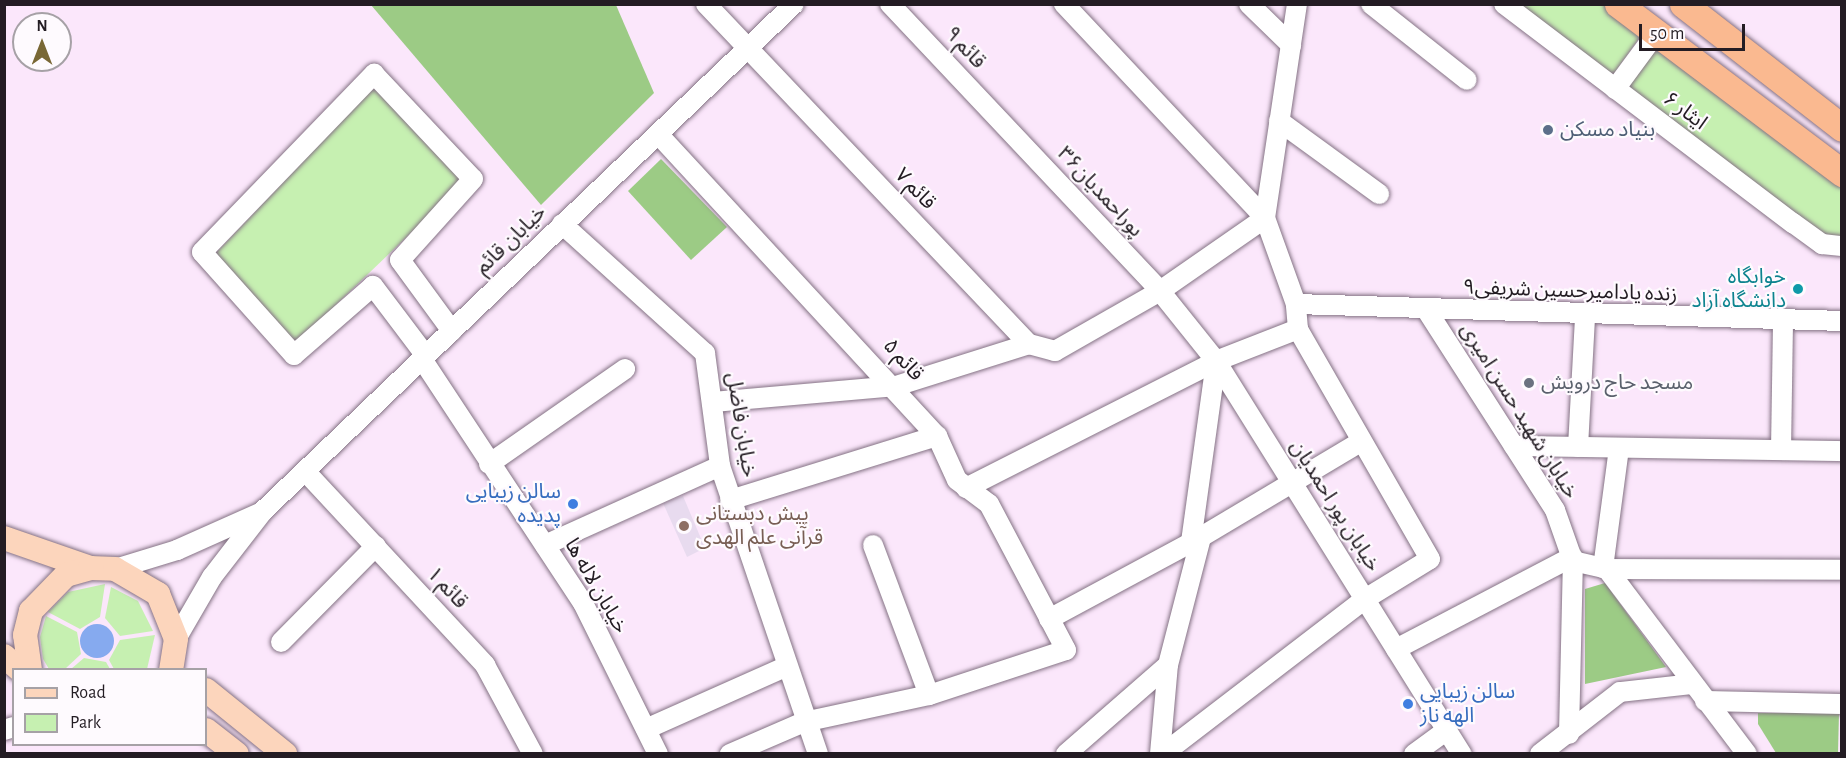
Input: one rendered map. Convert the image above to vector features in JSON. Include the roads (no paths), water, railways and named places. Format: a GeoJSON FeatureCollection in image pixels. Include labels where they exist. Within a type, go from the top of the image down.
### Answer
{"type":"FeatureCollection","features":[{"type":"Feature","properties":{"kind":"highway"},"geometry":{"type":"LineString","coordinates":[[1618,4],[1842,173]]}},
{"type":"Feature","properties":{"kind":"highway"},"geometry":{"type":"LineString","coordinates":[[1683,4],[1842,128]]}},
{"type":"Feature","properties":{"kind":"main road"},"geometry":{"type":"LineString","coordinates":[[4,537],[90,568],[116,569],[158,594],[176,639],[175,668]]}},
{"type":"Feature","properties":{"kind":"main road"},"geometry":{"type":"LineString","coordinates":[[30,668],[25,635],[31,611],[66,575],[90,568]]}},
{"type":"Feature","properties":{"kind":"main road"},"geometry":{"type":"LineString","coordinates":[[4,656],[19,668]]}},
{"type":"Feature","properties":{"kind":"main road"},"geometry":{"type":"LineString","coordinates":[[207,691],[285,753]]}},
{"type":"Feature","properties":{"kind":"main road"},"geometry":{"type":"LineString","coordinates":[[207,731],[237,753]]}},
{"type":"Feature","properties":{"kind":"street","name":"قائم ۷"},"geometry":{"type":"LineString","coordinates":[[706,4],[1029,344]]}},
{"type":"Feature","properties":{"kind":"street","name":"خیابان قائم"},"geometry":{"type":"LineString","coordinates":[[262,511],[794,4]]}},
{"type":"Feature","properties":{"kind":"street","name":"قائم ۹"},"geometry":{"type":"LineString","coordinates":[[890,4],[1005,125]]}},
{"type":"Feature","properties":{"kind":"street"},"geometry":{"type":"LineString","coordinates":[[1064,4],[1267,227],[1296,303],[1298,329],[1430,559],[1365,599],[1161,753]]}},
{"type":"Feature","properties":{"kind":"street"},"geometry":{"type":"LineString","coordinates":[[1249,4],[1291,45]]}},
{"type":"Feature","properties":{"kind":"street"},"geometry":{"type":"LineString","coordinates":[[1267,227],[1279,121],[1297,4]]}},
{"type":"Feature","properties":{"kind":"street"},"geometry":{"type":"LineString","coordinates":[[1371,4],[1467,80]]}},
{"type":"Feature","properties":{"kind":"street","name":"ایثار ۶"},"geometry":{"type":"LineString","coordinates":[[1504,4],[1822,244],[1842,246]]}},
{"type":"Feature","properties":{"kind":"street"},"geometry":{"type":"LineString","coordinates":[[1615,88],[1657,33]]}},
{"type":"Feature","properties":{"kind":"street","name":"خیابان لاله ها"},"geometry":{"type":"LineString","coordinates":[[452,331],[400,260],[473,179],[374,75],[202,252],[294,355],[373,286],[424,358],[489,465],[583,603],[658,753]]}},
{"type":"Feature","properties":{"kind":"street"},"geometry":{"type":"LineString","coordinates":[[1279,121],[1379,194]]}},
{"type":"Feature","properties":{"kind":"street","name":"پوراحمدیان۳۶"},"geometry":{"type":"LineString","coordinates":[[1005,125],[1160,291]]}},
{"type":"Feature","properties":{"kind":"street","name":"قائم ۵"},"geometry":{"type":"LineString","coordinates":[[658,134],[896,386],[937,436],[966,488],[989,504],[1066,650],[929,695]]}},
{"type":"Feature","properties":{"kind":"street","name":"خیابان فاضل"},"geometry":{"type":"LineString","coordinates":[[562,224],[705,353],[720,466],[785,668],[804,722],[818,753]]}},
{"type":"Feature","properties":{"kind":"street"},"geometry":{"type":"LineString","coordinates":[[713,402],[896,386],[1029,344],[1055,351],[1267,227]]}},
{"type":"Feature","properties":{"kind":"street","name":"خیابان پور احمدیان"},"geometry":{"type":"LineString","coordinates":[[1160,291],[1216,361],[1462,753]]}},
{"type":"Feature","properties":{"kind":"street","name":"زنده یادامیرحسین شریفی۹"},"geometry":{"type":"LineString","coordinates":[[1296,303],[1584,316],[1783,322],[1842,321]]}},
{"type":"Feature","properties":{"kind":"street","name":"خیابان شهید حسن امیری"},"geometry":{"type":"LineString","coordinates":[[1426,309],[1555,510],[1573,559]]}},
{"type":"Feature","properties":{"kind":"street"},"geometry":{"type":"LineString","coordinates":[[1578,447],[1584,316]]}},
{"type":"Feature","properties":{"kind":"street"},"geometry":{"type":"LineString","coordinates":[[1781,450],[1783,322]]}},
{"type":"Feature","properties":{"kind":"street"},"geometry":{"type":"LineString","coordinates":[[966,488],[1216,361],[1298,329]]}},
{"type":"Feature","properties":{"kind":"street"},"geometry":{"type":"LineString","coordinates":[[1161,753],[1168,665],[1196,540],[1216,361]]}},
{"type":"Feature","properties":{"kind":"street"},"geometry":{"type":"LineString","coordinates":[[489,465],[625,369]]}},
{"type":"Feature","properties":{"kind":"street"},"geometry":{"type":"LineString","coordinates":[[730,500],[937,436]]}},
{"type":"Feature","properties":{"kind":"street"},"geometry":{"type":"LineString","coordinates":[[1048,619],[1196,540],[1362,441]]}},
{"type":"Feature","properties":{"kind":"street"},"geometry":{"type":"LineString","coordinates":[[1514,446],[1842,451]]}},
{"type":"Feature","properties":{"kind":"street"},"geometry":{"type":"LineString","coordinates":[[1619,448],[1605,568],[1744,752]]}},
{"type":"Feature","properties":{"kind":"street"},"geometry":{"type":"LineString","coordinates":[[545,545],[720,466]]}},
{"type":"Feature","properties":{"kind":"street","name":"قائم ۱"},"geometry":{"type":"LineString","coordinates":[[305,471],[485,665],[533,753]]}},
{"type":"Feature","properties":{"kind":"street"},"geometry":{"type":"LineString","coordinates":[[116,569],[177,550],[262,511]]}},
{"type":"Feature","properties":{"kind":"street"},"geometry":{"type":"LineString","coordinates":[[176,639],[212,577],[262,511]]}},
{"type":"Feature","properties":{"kind":"street"},"geometry":{"type":"LineString","coordinates":[[730,753],[804,722],[929,695],[873,545]]}},
{"type":"Feature","properties":{"kind":"street"},"geometry":{"type":"LineString","coordinates":[[281,642],[376,546]]}},
{"type":"Feature","properties":{"kind":"street"},"geometry":{"type":"LineString","coordinates":[[1569,734],[1573,559]]}},
{"type":"Feature","properties":{"kind":"street"},"geometry":{"type":"LineString","coordinates":[[1396,649],[1573,559],[1605,568],[1754,567],[1842,570]]}},
{"type":"Feature","properties":{"kind":"street"},"geometry":{"type":"LineString","coordinates":[[1066,753],[1168,665]]}},
{"type":"Feature","properties":{"kind":"street"},"geometry":{"type":"LineString","coordinates":[[646,729],[785,668]]}},
{"type":"Feature","properties":{"kind":"street"},"geometry":{"type":"LineString","coordinates":[[1540,753],[1569,734],[1620,692],[1693,684]]}},
{"type":"Feature","properties":{"kind":"street"},"geometry":{"type":"LineString","coordinates":[[1706,700],[1842,704]]}},
{"type":"Feature","properties":{"kind":"street"},"geometry":{"type":"LineString","coordinates":[[1414,753],[1447,730]]}},
{"type":"Feature","properties":{"kind":"water"},"geometry":{"type":"Polygon","coordinates":[[[97,624],[109,629],[114,641],[109,653],[97,658],[85,653],[80,641],[85,629],[97,624]]]}},
{"type":"Feature","properties":{"kind":"place","name":"بنیاد مسکن"},"geometry":{"type":"Point","coordinates":[1548,130]}},
{"type":"Feature","properties":{"kind":"place","name":"خوابگاه دانشگاه آزاد"},"geometry":{"type":"Point","coordinates":[1798,289]}},
{"type":"Feature","properties":{"kind":"place","name":"مسجد حاج درویش"},"geometry":{"type":"Point","coordinates":[1529,383]}},
{"type":"Feature","properties":{"kind":"place","name":"سالن زیبایی پدیده"},"geometry":{"type":"Point","coordinates":[573,504]}},
{"type":"Feature","properties":{"kind":"place","name":"پیش دبستانی قرآنی علم الهدی"},"geometry":{"type":"Point","coordinates":[684,526]}},
{"type":"Feature","properties":{"kind":"place","name":"سالن زیبایی الهه ناز"},"geometry":{"type":"Point","coordinates":[1408,704]}}]}
